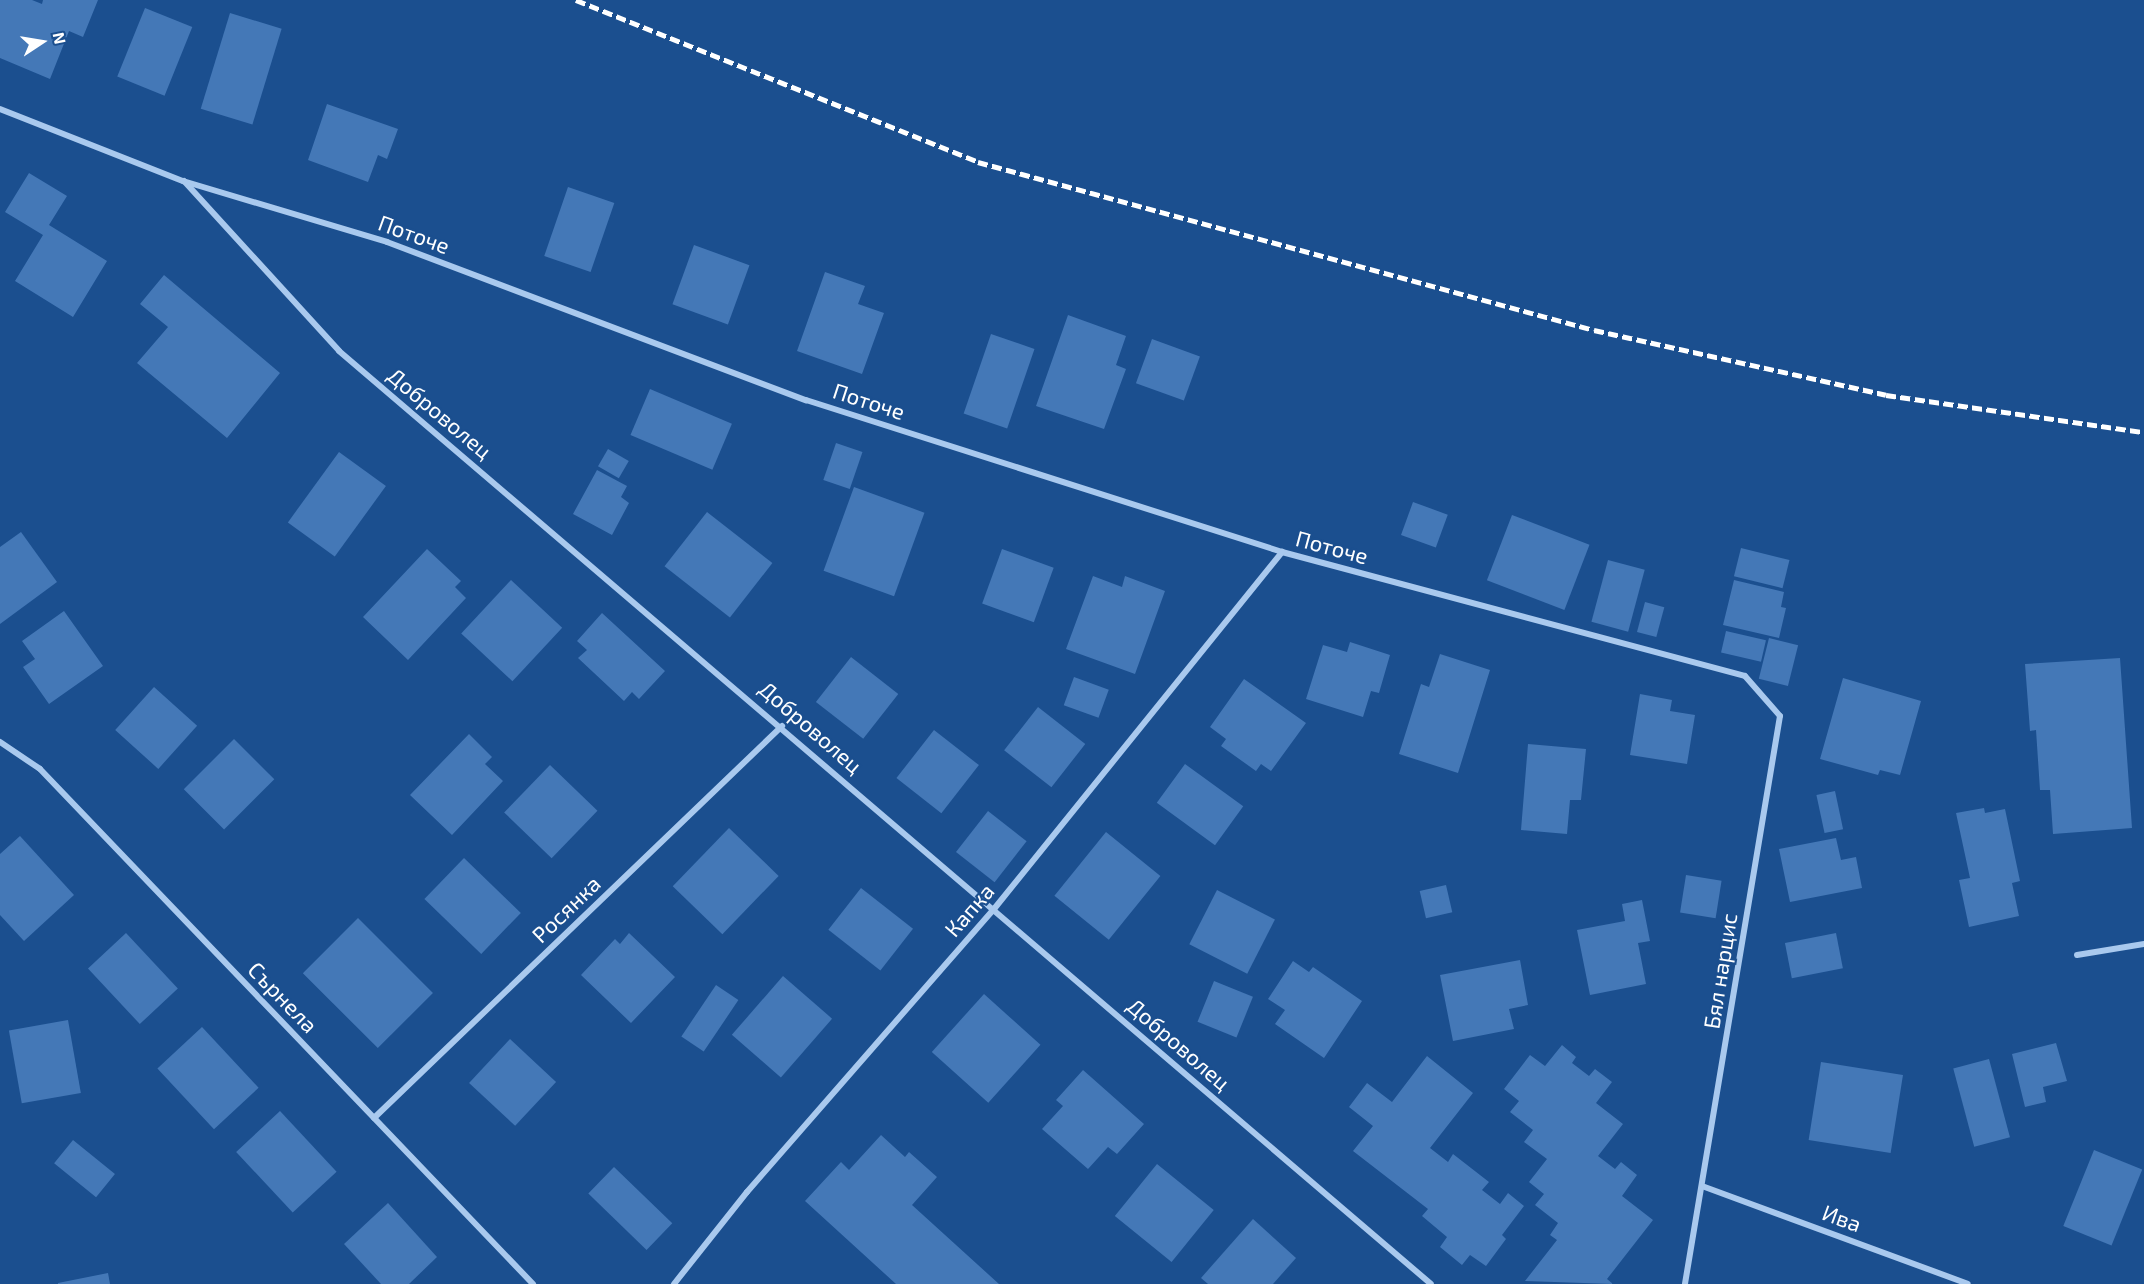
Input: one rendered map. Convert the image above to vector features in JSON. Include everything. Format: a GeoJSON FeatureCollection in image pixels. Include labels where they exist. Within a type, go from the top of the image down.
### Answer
{"type":"FeatureCollection","features":[{"type":"Feature","properties":{"kind":"street","name":"Поточе"},"geometry":{"type":"LineString","coordinates":[[0,109],[183,181],[387,242],[806,400],[1282,552],[1745,676]]}},
{"type":"Feature","properties":{"kind":"street","name":"Доброволец"},"geometry":{"type":"LineString","coordinates":[[183,181],[339,351],[782,726],[1431,1284]]}},
{"type":"Feature","properties":{"kind":"street","name":"Капка"},"geometry":{"type":"LineString","coordinates":[[674,1284],[747,1192],[994,909],[1282,552]]}},
{"type":"Feature","properties":{"kind":"street","name":"Бял нарцис"},"geometry":{"type":"LineString","coordinates":[[1686,1284],[1780,716],[1745,676]]}},
{"type":"Feature","properties":{"kind":"street","name":"Росянка"},"geometry":{"type":"LineString","coordinates":[[374,1118],[782,726]]}},
{"type":"Feature","properties":{"kind":"street","name":"Сърнела"},"geometry":{"type":"LineString","coordinates":[[0,742],[40,770],[533,1284]]}},
{"type":"Feature","properties":{"kind":"street"},"geometry":{"type":"LineString","coordinates":[[2077,956],[2144,944]]}},
{"type":"Feature","properties":{"kind":"street","name":"Ива"},"geometry":{"type":"LineString","coordinates":[[1702,1186],[1968,1284]]}},
{"type":"Feature","properties":{"kind":"building"},"geometry":{"type":"Polygon","coordinates":[[[0,0],[32,0],[42,4],[43,0],[98,0],[83,37],[69,31],[50,79],[0,58],[0,0]]]}},
{"type":"Feature","properties":{"kind":"building"},"geometry":{"type":"Polygon","coordinates":[[[145,8],[192,27],[165,96],[117,77],[145,8]]]}},
{"type":"Feature","properties":{"kind":"building"},"geometry":{"type":"Polygon","coordinates":[[[230,13],[282,29],[252,124],[201,109],[230,13]]]}},
{"type":"Feature","properties":{"kind":"building"},"geometry":{"type":"Polygon","coordinates":[[[327,104],[398,129],[387,159],[378,155],[368,182],[308,160],[327,104]]]}},
{"type":"Feature","properties":{"kind":"building"},"geometry":{"type":"Polygon","coordinates":[[[29,173],[67,196],[49,225],[107,261],[73,317],[15,281],[43,235],[5,212],[29,173]]]}},
{"type":"Feature","properties":{"kind":"building"},"geometry":{"type":"Polygon","coordinates":[[[568,187],[614,203],[591,272],[544,256],[568,187]]]}},
{"type":"Feature","properties":{"kind":"building"},"geometry":{"type":"Polygon","coordinates":[[[694,245],[749,265],[728,324],[672,304],[694,245]]]}},
{"type":"Feature","properties":{"kind":"building"},"geometry":{"type":"Polygon","coordinates":[[[825,272],[865,286],[858,304],[884,313],[862,374],[797,351],[825,272]]]}},
{"type":"Feature","properties":{"kind":"building"},"geometry":{"type":"Polygon","coordinates":[[[164,275],[280,373],[227,438],[137,363],[168,327],[140,304],[164,275]]]}},
{"type":"Feature","properties":{"kind":"building"},"geometry":{"type":"Polygon","coordinates":[[[1068,315],[1126,336],[1116,365],[1126,369],[1104,429],[1036,406],[1068,315]]]}},
{"type":"Feature","properties":{"kind":"building"},"geometry":{"type":"Polygon","coordinates":[[[991,334],[1034,349],[1007,428],[964,413],[991,334]]]}},
{"type":"Feature","properties":{"kind":"building"},"geometry":{"type":"Polygon","coordinates":[[[1152,339],[1200,356],[1184,401],[1136,383],[1152,339]]]}},
{"type":"Feature","properties":{"kind":"building"},"geometry":{"type":"Polygon","coordinates":[[[650,389],[732,424],[712,470],[630,435],[650,389]]]}},
{"type":"Feature","properties":{"kind":"building"},"geometry":{"type":"Polygon","coordinates":[[[836,443],[862,452],[850,489],[823,480],[836,443]]]}},
{"type":"Feature","properties":{"kind":"building"},"geometry":{"type":"Polygon","coordinates":[[[608,449],[629,461],[619,478],[598,466],[608,449]]]}},
{"type":"Feature","properties":{"kind":"building"},"geometry":{"type":"Polygon","coordinates":[[[339,452],[386,486],[335,556],[288,522],[339,452]]]}},
{"type":"Feature","properties":{"kind":"building"},"geometry":{"type":"Polygon","coordinates":[[[597,470],[627,486],[621,497],[629,503],[612,535],[573,514],[597,470]]]}},
{"type":"Feature","properties":{"kind":"building"},"geometry":{"type":"Polygon","coordinates":[[[854,487],[924,513],[894,596],[824,571],[854,487]]]}},
{"type":"Feature","properties":{"kind":"building"},"geometry":{"type":"Polygon","coordinates":[[[1413,502],[1448,515],[1436,548],[1401,535],[1413,502]]]}},
{"type":"Feature","properties":{"kind":"building"},"geometry":{"type":"Polygon","coordinates":[[[707,512],[772,563],[730,617],[665,566],[707,512]]]}},
{"type":"Feature","properties":{"kind":"building"},"geometry":{"type":"Polygon","coordinates":[[[1512,515],[1589,545],[1564,610],[1487,580],[1512,515]]]}},
{"type":"Feature","properties":{"kind":"building"},"geometry":{"type":"Polygon","coordinates":[[[21,532],[57,582],[0,624],[0,547],[21,532]]]}},
{"type":"Feature","properties":{"kind":"building"},"geometry":{"type":"Polygon","coordinates":[[[1741,548],[1790,560],[1782,588],[1734,576],[1741,548]]]}},
{"type":"Feature","properties":{"kind":"building"},"geometry":{"type":"Polygon","coordinates":[[[427,549],[461,581],[455,587],[466,598],[408,660],[363,617],[427,549]]]}},
{"type":"Feature","properties":{"kind":"building"},"geometry":{"type":"Polygon","coordinates":[[[1002,549],[1054,568],[1034,622],[982,604],[1002,549]]]}},
{"type":"Feature","properties":{"kind":"building"},"geometry":{"type":"Polygon","coordinates":[[[1608,560],[1645,570],[1628,632],[1591,622],[1608,560]]]}},
{"type":"Feature","properties":{"kind":"building"},"geometry":{"type":"Polygon","coordinates":[[[1093,576],[1122,587],[1125,576],[1165,591],[1135,674],[1066,649],[1093,576]]]}},
{"type":"Feature","properties":{"kind":"building"},"geometry":{"type":"Polygon","coordinates":[[[511,580],[562,628],[512,681],[461,633],[511,580]]]}},
{"type":"Feature","properties":{"kind":"building"},"geometry":{"type":"Polygon","coordinates":[[[1734,580],[1784,592],[1781,607],[1786,608],[1779,638],[1723,625],[1734,580]]]}},
{"type":"Feature","properties":{"kind":"building"},"geometry":{"type":"Polygon","coordinates":[[[1645,602],[1664,607],[1656,637],[1637,632],[1645,602]]]}},
{"type":"Feature","properties":{"kind":"building"},"geometry":{"type":"Polygon","coordinates":[[[64,611],[103,666],[49,704],[23,667],[35,659],[22,641],[64,611]]]}},
{"type":"Feature","properties":{"kind":"building"},"geometry":{"type":"Polygon","coordinates":[[[602,613],[665,671],[639,699],[632,692],[624,701],[578,658],[587,650],[577,641],[602,613]]]}},
{"type":"Feature","properties":{"kind":"building"},"geometry":{"type":"Polygon","coordinates":[[[1726,631],[1766,640],[1761,662],[1721,652],[1726,631]]]}},
{"type":"Feature","properties":{"kind":"building"},"geometry":{"type":"Polygon","coordinates":[[[1769,638],[1798,645],[1788,686],[1759,679],[1769,638]]]}},
{"type":"Feature","properties":{"kind":"building"},"geometry":{"type":"Polygon","coordinates":[[[1350,642],[1390,655],[1379,693],[1371,691],[1363,717],[1306,699],[1323,645],[1347,652],[1350,642]]]}},
{"type":"Feature","properties":{"kind":"building"},"geometry":{"type":"Polygon","coordinates":[[[1440,654],[1490,670],[1458,773],[1399,754],[1421,684],[1429,687],[1440,654]]]}},
{"type":"Feature","properties":{"kind":"building"},"geometry":{"type":"Polygon","coordinates":[[[851,657],[898,694],[863,739],[816,702],[851,657]]]}},
{"type":"Feature","properties":{"kind":"building"},"geometry":{"type":"Polygon","coordinates":[[[2120,658],[2132,828],[2053,834],[2050,790],[2040,790],[2036,730],[2030,731],[2025,664],[2120,658]]]}},
{"type":"Feature","properties":{"kind":"building"},"geometry":{"type":"Polygon","coordinates":[[[1074,677],[1109,690],[1099,718],[1064,705],[1074,677]]]}},
{"type":"Feature","properties":{"kind":"building"},"geometry":{"type":"Polygon","coordinates":[[[1843,678],[1921,701],[1900,775],[1880,770],[1878,775],[1820,759],[1843,678]]]}},
{"type":"Feature","properties":{"kind":"building"},"geometry":{"type":"Polygon","coordinates":[[[1244,679],[1306,723],[1271,771],[1261,764],[1256,771],[1221,746],[1226,739],[1210,727],[1244,679]]]}},
{"type":"Feature","properties":{"kind":"building"},"geometry":{"type":"Polygon","coordinates":[[[154,687],[197,726],[158,769],[115,730],[154,687]]]}},
{"type":"Feature","properties":{"kind":"building"},"geometry":{"type":"Polygon","coordinates":[[[1640,694],[1672,700],[1670,711],[1695,715],[1687,764],[1630,755],[1640,694]]]}},
{"type":"Feature","properties":{"kind":"building"},"geometry":{"type":"Polygon","coordinates":[[[1038,707],[1085,744],[1051,787],[1004,750],[1038,707]]]}},
{"type":"Feature","properties":{"kind":"building"},"geometry":{"type":"Polygon","coordinates":[[[934,730],[979,765],[941,813],[896,778],[934,730]]]}},
{"type":"Feature","properties":{"kind":"building"},"geometry":{"type":"Polygon","coordinates":[[[469,734],[492,757],[485,764],[503,781],[452,835],[410,795],[469,734]]]}},
{"type":"Feature","properties":{"kind":"building"},"geometry":{"type":"Polygon","coordinates":[[[234,739],[274,779],[224,830],[184,789],[234,739]]]}},
{"type":"Feature","properties":{"kind":"building"},"geometry":{"type":"Polygon","coordinates":[[[1528,744],[1586,749],[1581,800],[1570,800],[1567,834],[1521,830],[1528,744]]]}},
{"type":"Feature","properties":{"kind":"building"},"geometry":{"type":"Polygon","coordinates":[[[1185,764],[1243,806],[1215,845],[1157,803],[1185,764]]]}},
{"type":"Feature","properties":{"kind":"building"},"geometry":{"type":"Polygon","coordinates":[[[550,765],[597,811],[552,858],[504,812],[550,765]]]}},
{"type":"Feature","properties":{"kind":"building"},"geometry":{"type":"Polygon","coordinates":[[[1835,791],[1843,829],[1825,833],[1816,795],[1835,791]]]}},
{"type":"Feature","properties":{"kind":"building"},"geometry":{"type":"Polygon","coordinates":[[[1984,808],[1985,813],[2005,809],[2020,881],[2012,883],[2019,916],[1969,927],[1959,880],[1970,878],[1956,813],[1984,808]]]}},
{"type":"Feature","properties":{"kind":"building"},"geometry":{"type":"Polygon","coordinates":[[[988,811],[1027,841],[995,882],[956,852],[988,811]]]}},
{"type":"Feature","properties":{"kind":"building"},"geometry":{"type":"Polygon","coordinates":[[[729,828],[779,876],[722,934],[673,886],[729,828]]]}},
{"type":"Feature","properties":{"kind":"building"},"geometry":{"type":"Polygon","coordinates":[[[1106,832],[1160,876],[1109,940],[1054,896],[1106,832]]]}},
{"type":"Feature","properties":{"kind":"building"},"geometry":{"type":"Polygon","coordinates":[[[20,836],[74,895],[24,941],[0,915],[0,854],[20,836]]]}},
{"type":"Feature","properties":{"kind":"building"},"geometry":{"type":"Polygon","coordinates":[[[1836,838],[1841,860],[1856,857],[1862,888],[1790,902],[1779,849],[1836,838]]]}},
{"type":"Feature","properties":{"kind":"building"},"geometry":{"type":"Polygon","coordinates":[[[464,858],[521,913],[481,954],[424,899],[464,858]]]}},
{"type":"Feature","properties":{"kind":"building"},"geometry":{"type":"Polygon","coordinates":[[[1686,875],[1722,881],[1716,918],[1680,913],[1686,875]]]}},
{"type":"Feature","properties":{"kind":"building"},"geometry":{"type":"Polygon","coordinates":[[[1446,885],[1452,912],[1426,918],[1420,891],[1446,885]]]}},
{"type":"Feature","properties":{"kind":"building"},"geometry":{"type":"Polygon","coordinates":[[[861,888],[913,929],[880,970],[828,930],[861,888]]]}},
{"type":"Feature","properties":{"kind":"building"},"geometry":{"type":"Polygon","coordinates":[[[1217,890],[1275,920],[1247,974],[1189,944],[1217,890]]]}},
{"type":"Feature","properties":{"kind":"building"},"geometry":{"type":"Polygon","coordinates":[[[1642,900],[1650,941],[1638,943],[1646,984],[1590,995],[1577,930],[1625,921],[1622,904],[1642,900]]]}},
{"type":"Feature","properties":{"kind":"building"},"geometry":{"type":"Polygon","coordinates":[[[358,918],[433,993],[378,1048],[303,973],[358,918]]]}},
{"type":"Feature","properties":{"kind":"building"},"geometry":{"type":"Polygon","coordinates":[[[126,933],[178,989],[140,1024],[88,968],[126,933]]]}},
{"type":"Feature","properties":{"kind":"building"},"geometry":{"type":"Polygon","coordinates":[[[629,933],[675,977],[631,1023],[581,975],[615,939],[620,944],[629,933]]]}},
{"type":"Feature","properties":{"kind":"building"},"geometry":{"type":"Polygon","coordinates":[[[1836,933],[1843,968],[1792,978],[1785,943],[1836,933]]]}},
{"type":"Feature","properties":{"kind":"building"},"geometry":{"type":"Polygon","coordinates":[[[1520,960],[1528,1005],[1509,1009],[1514,1029],[1453,1041],[1440,975],[1520,960]]]}},
{"type":"Feature","properties":{"kind":"building"},"geometry":{"type":"Polygon","coordinates":[[[1293,961],[1309,972],[1313,967],[1362,1001],[1324,1058],[1275,1024],[1285,1010],[1268,999],[1293,961]]]}},
{"type":"Feature","properties":{"kind":"building"},"geometry":{"type":"Polygon","coordinates":[[[783,976],[832,1019],[781,1078],[732,1035],[783,976]]]}},
{"type":"Feature","properties":{"kind":"building"},"geometry":{"type":"Polygon","coordinates":[[[1214,981],[1253,997],[1236,1038],[1198,1022],[1214,981]]]}},
{"type":"Feature","properties":{"kind":"building"},"geometry":{"type":"Polygon","coordinates":[[[716,985],[738,1000],[704,1051],[681,1036],[716,985]]]}},
{"type":"Feature","properties":{"kind":"building"},"geometry":{"type":"Polygon","coordinates":[[[984,994],[1040,1045],[988,1103],[932,1052],[984,994]]]}},
{"type":"Feature","properties":{"kind":"building"},"geometry":{"type":"Polygon","coordinates":[[[68,1020],[81,1093],[22,1103],[9,1030],[68,1020]]]}},
{"type":"Feature","properties":{"kind":"building"},"geometry":{"type":"Polygon","coordinates":[[[202,1027],[259,1088],[214,1129],[157,1069],[202,1027]]]}},
{"type":"Feature","properties":{"kind":"building"},"geometry":{"type":"Polygon","coordinates":[[[510,1039],[556,1082],[515,1126],[469,1083],[510,1039]]]}},
{"type":"Feature","properties":{"kind":"building"},"geometry":{"type":"Polygon","coordinates":[[[2056,1043],[2067,1081],[2043,1087],[2046,1102],[2025,1107],[2012,1054],[2056,1043]]]}},
{"type":"Feature","properties":{"kind":"building"},"geometry":{"type":"Polygon","coordinates":[[[1562,1045],[1576,1057],[1572,1063],[1589,1076],[1595,1069],[1612,1082],[1596,1103],[1623,1124],[1598,1156],[1615,1169],[1621,1162],[1637,1175],[1622,1196],[1653,1220],[1607,1279],[1613,1284],[1525,1281],[1557,1240],[1550,1235],[1558,1223],[1535,1205],[1544,1194],[1529,1182],[1547,1159],[1524,1142],[1533,1130],[1510,1112],[1519,1101],[1504,1089],[1530,1055],[1545,1066],[1562,1045]]]}},
{"type":"Feature","properties":{"kind":"building"},"geometry":{"type":"Polygon","coordinates":[[[1427,1056],[1473,1093],[1430,1148],[1448,1162],[1453,1154],[1489,1182],[1482,1190],[1500,1204],[1508,1193],[1524,1206],[1502,1235],[1506,1239],[1486,1266],[1470,1255],[1462,1265],[1440,1247],[1447,1237],[1422,1216],[1428,1209],[1353,1151],[1373,1126],[1349,1107],[1367,1083],[1392,1102],[1427,1056]]]}},
{"type":"Feature","properties":{"kind":"building"},"geometry":{"type":"Polygon","coordinates":[[[1989,1059],[2010,1137],[1974,1147],[1953,1069],[1989,1059]]]}},
{"type":"Feature","properties":{"kind":"building"},"geometry":{"type":"Polygon","coordinates":[[[1821,1062],[1903,1075],[1891,1153],[1809,1140],[1821,1062]]]}},
{"type":"Feature","properties":{"kind":"building"},"geometry":{"type":"Polygon","coordinates":[[[1083,1070],[1144,1124],[1117,1154],[1108,1147],[1088,1169],[1042,1129],[1063,1106],[1056,1100],[1083,1070]]]}},
{"type":"Feature","properties":{"kind":"building"},"geometry":{"type":"Polygon","coordinates":[[[280,1111],[337,1172],[293,1213],[236,1152],[280,1111]]]}},
{"type":"Feature","properties":{"kind":"building"},"geometry":{"type":"Polygon","coordinates":[[[881,1135],[905,1157],[909,1152],[937,1177],[912,1205],[999,1284],[896,1284],[805,1201],[841,1162],[849,1170],[881,1135]]]}},
{"type":"Feature","properties":{"kind":"building"},"geometry":{"type":"Polygon","coordinates":[[[73,1140],[115,1174],[96,1197],[54,1163],[73,1140]]]}},
{"type":"Feature","properties":{"kind":"building"},"geometry":{"type":"Polygon","coordinates":[[[2094,1150],[2142,1169],[2111,1246],[2063,1226],[2094,1150]]]}},
{"type":"Feature","properties":{"kind":"building"},"geometry":{"type":"Polygon","coordinates":[[[1157,1164],[1214,1210],[1172,1262],[1115,1216],[1157,1164]]]}},
{"type":"Feature","properties":{"kind":"building"},"geometry":{"type":"Polygon","coordinates":[[[614,1167],[672,1223],[647,1250],[588,1194],[614,1167]]]}},
{"type":"Feature","properties":{"kind":"building"},"geometry":{"type":"Polygon","coordinates":[[[388,1203],[437,1257],[409,1284],[381,1284],[344,1244],[388,1203]]]}},
{"type":"Feature","properties":{"kind":"building"},"geometry":{"type":"Polygon","coordinates":[[[1253,1219],[1296,1258],[1273,1284],[1208,1284],[1201,1278],[1253,1219]]]}},
{"type":"Feature","properties":{"kind":"building"},"geometry":{"type":"Polygon","coordinates":[[[108,1273],[110,1284],[58,1284],[58,1283],[108,1273]]]}},
{"type":"Feature","properties":{"kind":"railway"},"geometry":{"type":"LineString","coordinates":[[576,0],[978,162],[1594,330],[1886,395],[2144,432]]}}]}
